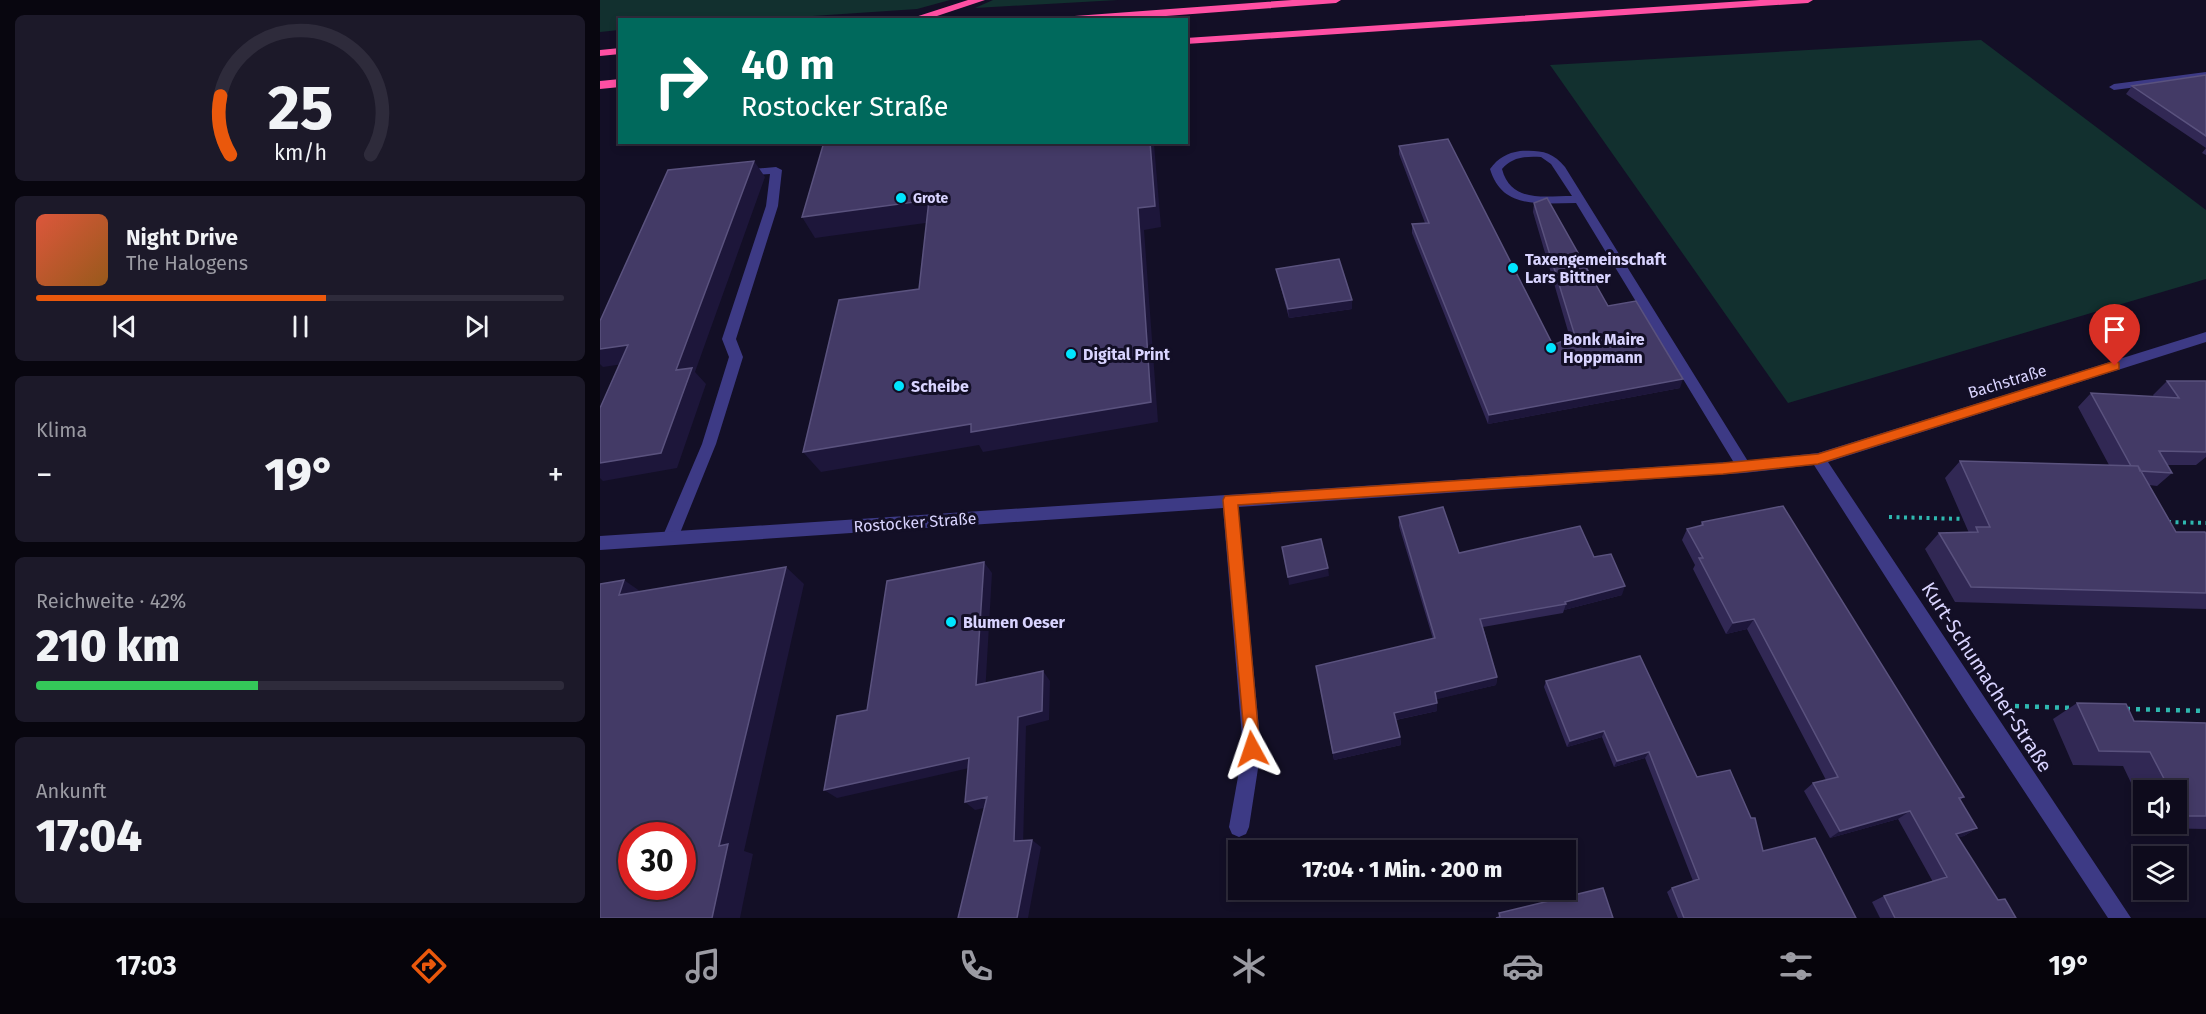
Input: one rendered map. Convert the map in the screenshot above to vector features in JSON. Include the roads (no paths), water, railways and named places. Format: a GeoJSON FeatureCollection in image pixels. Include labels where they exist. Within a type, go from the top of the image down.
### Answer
{"type":"FeatureCollection","features":[{"type":"Feature","properties":{"kind":"highway"},"geometry":{"type":"LineString","coordinates":[[918,18],[980,0]]}},
{"type":"Feature","properties":{"kind":"highway"},"geometry":{"type":"LineString","coordinates":[[1088,18],[1336,0]]}},
{"type":"Feature","properties":{"kind":"highway"},"geometry":{"type":"LineString","coordinates":[[1188,41],[1808,0]]}},
{"type":"Feature","properties":{"kind":"highway"},"geometry":{"type":"LineString","coordinates":[[600,52],[618,51]]}},
{"type":"Feature","properties":{"kind":"highway"},"geometry":{"type":"LineString","coordinates":[[600,85],[618,83]]}},
{"type":"Feature","properties":{"kind":"street"},"geometry":{"type":"LineString","coordinates":[[2114,87],[2206,75]]}},
{"type":"Feature","properties":{"kind":"street"},"geometry":{"type":"LineString","coordinates":[[1577,199],[1523,199],[1501,186],[1496,169],[1503,160],[1518,154],[1537,153],[1550,157],[1559,165],[1577,199],[1595,224],[1744,467]]}},
{"type":"Feature","properties":{"kind":"street"},"geometry":{"type":"LineString","coordinates":[[670,538],[709,444],[736,357],[729,339],[772,206],[776,170],[731,175]]}},
{"type":"Feature","properties":{"kind":"street","name":"Bachstraße"},"geometry":{"type":"LineString","coordinates":[[1818,459],[2206,337]]}},
{"type":"Feature","properties":{"kind":"street","name":"Rostocker Straße"},"geometry":{"type":"LineString","coordinates":[[600,543],[1744,467],[1818,459]]}},
{"type":"Feature","properties":{"kind":"street","name":"Kurt-Schumacher-Straße"},"geometry":{"type":"LineString","coordinates":[[1818,459],[1977,706],[2120,918]]}},
{"type":"Feature","properties":{"kind":"street"},"geometry":{"type":"LineString","coordinates":[[1230,500],[1252,749],[1239,827]]}},
{"type":"Feature","properties":{"kind":"place","name":"Grote"},"geometry":{"type":"Point","coordinates":[901,198]}},
{"type":"Feature","properties":{"kind":"place","name":"Taxengemeinschaft Lars Bittner"},"geometry":{"type":"Point","coordinates":[1513,268]}},
{"type":"Feature","properties":{"kind":"place","name":"Bonk Maire Hoppmann"},"geometry":{"type":"Point","coordinates":[1551,348]}},
{"type":"Feature","properties":{"kind":"place","name":"Digital Print"},"geometry":{"type":"Point","coordinates":[1071,354]}},
{"type":"Feature","properties":{"kind":"place","name":"Scheibe"},"geometry":{"type":"Point","coordinates":[899,386]}},
{"type":"Feature","properties":{"kind":"place","name":"Blumen Oeser"},"geometry":{"type":"Point","coordinates":[951,622]}}]}
